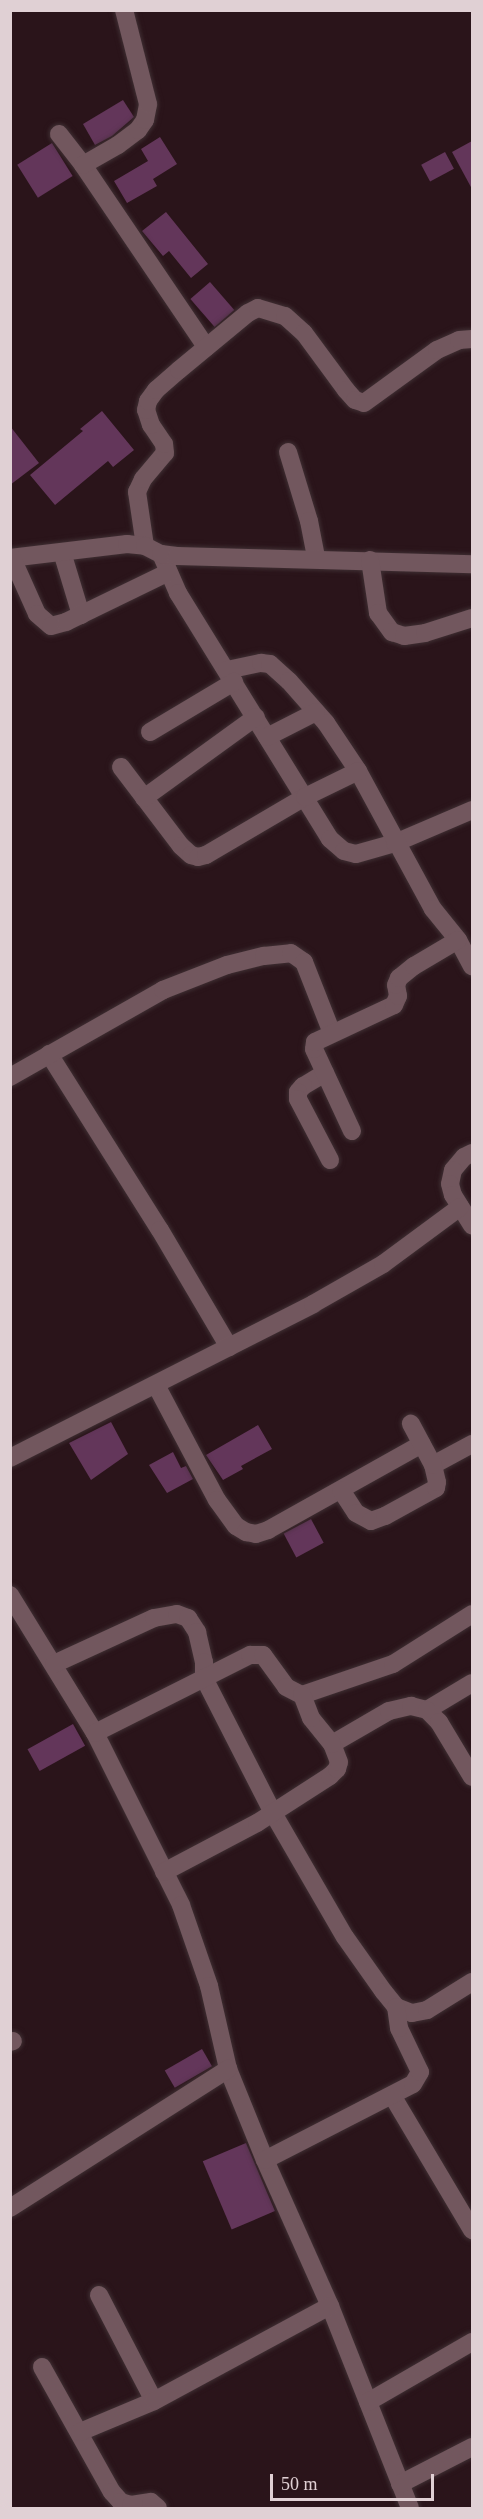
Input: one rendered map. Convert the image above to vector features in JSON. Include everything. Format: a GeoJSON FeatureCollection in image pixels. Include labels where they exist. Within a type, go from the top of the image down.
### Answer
{"type":"FeatureCollection","features":[{"type":"Feature","properties":{"kind":"street"},"geometry":{"type":"LineString","coordinates":[[83,165],[118,145],[138,130],[145,120],[148,104],[124,10]]}},
{"type":"Feature","properties":{"kind":"street"},"geometry":{"type":"LineString","coordinates":[[59,134],[83,165],[206,347]]}},
{"type":"Feature","properties":{"kind":"street"},"geometry":{"type":"LineString","coordinates":[[472,339],[459,340],[437,350],[364,403],[355,400],[346,390],[304,333],[285,316],[258,308],[206,347],[156,390],[148,401],[146,411],[164,444],[165,453],[143,479],[137,492],[153,550],[169,572],[178,593],[330,838],[344,851],[356,854],[395,843],[472,810]]}},
{"type":"Feature","properties":{"kind":"street"},"geometry":{"type":"LineString","coordinates":[[288,453],[306,511],[316,558]]}},
{"type":"Feature","properties":{"kind":"street"},"geometry":{"type":"LineString","coordinates":[[169,572],[81,615],[51,626],[37,614],[11,558],[127,544],[201,558],[316,558],[472,564]]}},
{"type":"Feature","properties":{"kind":"street"},"geometry":{"type":"LineString","coordinates":[[62,552],[81,615]]}},
{"type":"Feature","properties":{"kind":"street"},"geometry":{"type":"LineString","coordinates":[[370,561],[378,613],[392,632],[404,636],[425,633],[472,618]]}},
{"type":"Feature","properties":{"kind":"street"},"geometry":{"type":"LineString","coordinates":[[150,732],[231,676],[261,663],[270,664],[289,681],[316,712],[358,771],[395,843],[433,909],[459,940],[472,966]]}},
{"type":"Feature","properties":{"kind":"street"},"geometry":{"type":"LineString","coordinates":[[267,737],[316,712]]}},
{"type":"Feature","properties":{"kind":"street"},"geometry":{"type":"LineString","coordinates":[[144,798],[256,717]]}},
{"type":"Feature","properties":{"kind":"street"},"geometry":{"type":"LineString","coordinates":[[121,767],[181,846],[191,855],[198,857],[206,855],[305,797],[358,771]]}},
{"type":"Feature","properties":{"kind":"street"},"geometry":{"type":"LineString","coordinates":[[352,1131],[314,1049],[320,1038],[394,1005],[398,996],[396,985],[399,978],[414,966],[459,940]]}},
{"type":"Feature","properties":{"kind":"street"},"geometry":{"type":"LineString","coordinates":[[10,1077],[163,990],[196,976],[264,956],[291,953],[304,962],[332,1033]]}},
{"type":"Feature","properties":{"kind":"street"},"geometry":{"type":"LineString","coordinates":[[49,1054],[160,1230],[229,1347]]}},
{"type":"Feature","properties":{"kind":"street"},"geometry":{"type":"LineString","coordinates":[[325,1073],[303,1086],[298,1092],[298,1099],[330,1160]]}},
{"type":"Feature","properties":{"kind":"street"},"geometry":{"type":"LineString","coordinates":[[472,1153],[464,1157],[453,1170],[450,1184],[460,1207],[472,1226]]}},
{"type":"Feature","properties":{"kind":"street"},"geometry":{"type":"LineString","coordinates":[[10,1458],[313,1305],[383,1264],[460,1207]]}},
{"type":"Feature","properties":{"kind":"street"},"geometry":{"type":"LineString","coordinates":[[156,1384],[217,1500],[236,1526],[246,1532],[256,1534],[268,1530],[422,1444]]}},
{"type":"Feature","properties":{"kind":"street"},"geometry":{"type":"LineString","coordinates":[[341,1490],[356,1513],[371,1521],[385,1516],[436,1488],[433,1465],[411,1424]]}},
{"type":"Feature","properties":{"kind":"street"},"geometry":{"type":"LineString","coordinates":[[433,1465],[472,1444]]}},
{"type":"Feature","properties":{"kind":"street"},"geometry":{"type":"LineString","coordinates":[[10,1595],[95,1733],[181,1905],[209,1986],[228,2069],[265,2160],[330,2306],[410,2508]]}},
{"type":"Feature","properties":{"kind":"street"},"geometry":{"type":"LineString","coordinates":[[54,1664],[154,1618],[177,1614],[188,1618],[196,1632],[204,1662],[204,1678],[273,1813],[345,1937],[396,2007],[399,2028],[420,2072],[413,2084],[393,2097],[265,2160]]}},
{"type":"Feature","properties":{"kind":"street"},"geometry":{"type":"LineString","coordinates":[[302,1695],[393,1664],[472,1614]]}},
{"type":"Feature","properties":{"kind":"street"},"geometry":{"type":"LineString","coordinates":[[95,1733],[250,1655],[263,1655],[271,1662],[286,1687],[302,1695],[311,1718],[332,1744],[339,1762],[338,1769],[330,1776],[273,1813],[164,1872]]}},
{"type":"Feature","properties":{"kind":"street"},"geometry":{"type":"LineString","coordinates":[[427,1710],[472,1683]]}},
{"type":"Feature","properties":{"kind":"street"},"geometry":{"type":"LineString","coordinates":[[332,1744],[389,1711],[411,1706],[427,1710],[439,1722],[472,1777]]}},
{"type":"Feature","properties":{"kind":"street"},"geometry":{"type":"LineString","coordinates":[[396,2007],[412,2013],[428,2010],[472,1982]]}},
{"type":"Feature","properties":{"kind":"street"},"geometry":{"type":"LineString","coordinates":[[10,2208],[228,2069]]}},
{"type":"Feature","properties":{"kind":"street"},"geometry":{"type":"LineString","coordinates":[[393,2097],[472,2230]]}},
{"type":"Feature","properties":{"kind":"street"},"geometry":{"type":"LineString","coordinates":[[99,2295],[154,2401]]}},
{"type":"Feature","properties":{"kind":"street"},"geometry":{"type":"LineString","coordinates":[[80,2432],[154,2401],[330,2306]]}},
{"type":"Feature","properties":{"kind":"street"},"geometry":{"type":"LineString","coordinates":[[368,2402],[472,2342]]}},
{"type":"Feature","properties":{"kind":"street"},"geometry":{"type":"LineString","coordinates":[[42,2367],[112,2492],[121,2502],[131,2505],[151,2502],[158,2508]]}},
{"type":"Feature","properties":{"kind":"street"},"geometry":{"type":"LineString","coordinates":[[400,2484],[472,2448]]}},
{"type":"Feature","properties":{"kind":"building"},"geometry":{"type":"Polygon","coordinates":[[[123,100],[134,117],[112,136],[95,145],[83,124],[123,100]]]}},
{"type":"Feature","properties":{"kind":"building"},"geometry":{"type":"Polygon","coordinates":[[[160,137],[177,164],[153,179],[157,186],[127,203],[114,181],[148,161],[141,149],[160,137]]]}},
{"type":"Feature","properties":{"kind":"building"},"geometry":{"type":"Polygon","coordinates":[[[472,141],[472,189],[452,152],[472,141]]]}},
{"type":"Feature","properties":{"kind":"building"},"geometry":{"type":"Polygon","coordinates":[[[52,143],[73,176],[38,198],[17,165],[52,143]]]}},
{"type":"Feature","properties":{"kind":"building"},"geometry":{"type":"Polygon","coordinates":[[[445,152],[454,169],[430,181],[421,165],[445,152]]]}},
{"type":"Feature","properties":{"kind":"building"},"geometry":{"type":"Polygon","coordinates":[[[166,212],[208,264],[191,278],[169,251],[163,256],[142,231],[166,212]]]}},
{"type":"Feature","properties":{"kind":"building"},"geometry":{"type":"Polygon","coordinates":[[[210,282],[234,310],[215,327],[190,299],[210,282]]]}},
{"type":"Feature","properties":{"kind":"building"},"geometry":{"type":"Polygon","coordinates":[[[102,411],[134,450],[113,467],[108,461],[55,505],[30,475],[83,431],[80,429],[102,411]]]}},
{"type":"Feature","properties":{"kind":"building"},"geometry":{"type":"Polygon","coordinates":[[[10,426],[39,463],[10,485],[10,426]]]}},
{"type":"Feature","properties":{"kind":"building"},"geometry":{"type":"Polygon","coordinates":[[[111,1422],[128,1454],[91,1480],[69,1443],[111,1422]]]}},
{"type":"Feature","properties":{"kind":"building"},"geometry":{"type":"Polygon","coordinates":[[[258,1425],[272,1449],[241,1466],[243,1469],[223,1480],[206,1455],[258,1425]]]}},
{"type":"Feature","properties":{"kind":"building"},"geometry":{"type":"Polygon","coordinates":[[[173,1452],[181,1468],[186,1466],[193,1479],[167,1493],[149,1465],[173,1452]]]}},
{"type":"Feature","properties":{"kind":"building"},"geometry":{"type":"Polygon","coordinates":[[[311,1519],[324,1543],[296,1557],[284,1534],[311,1519]]]}},
{"type":"Feature","properties":{"kind":"building"},"geometry":{"type":"Polygon","coordinates":[[[73,1724],[85,1746],[40,1771],[28,1749],[73,1724]]]}},
{"type":"Feature","properties":{"kind":"building"},"geometry":{"type":"Polygon","coordinates":[[[202,2049],[212,2066],[175,2088],[165,2070],[202,2049]]]}},
{"type":"Feature","properties":{"kind":"building"},"geometry":{"type":"Polygon","coordinates":[[[246,2143],[275,2211],[232,2229],[203,2161],[246,2143]]]}}]}
